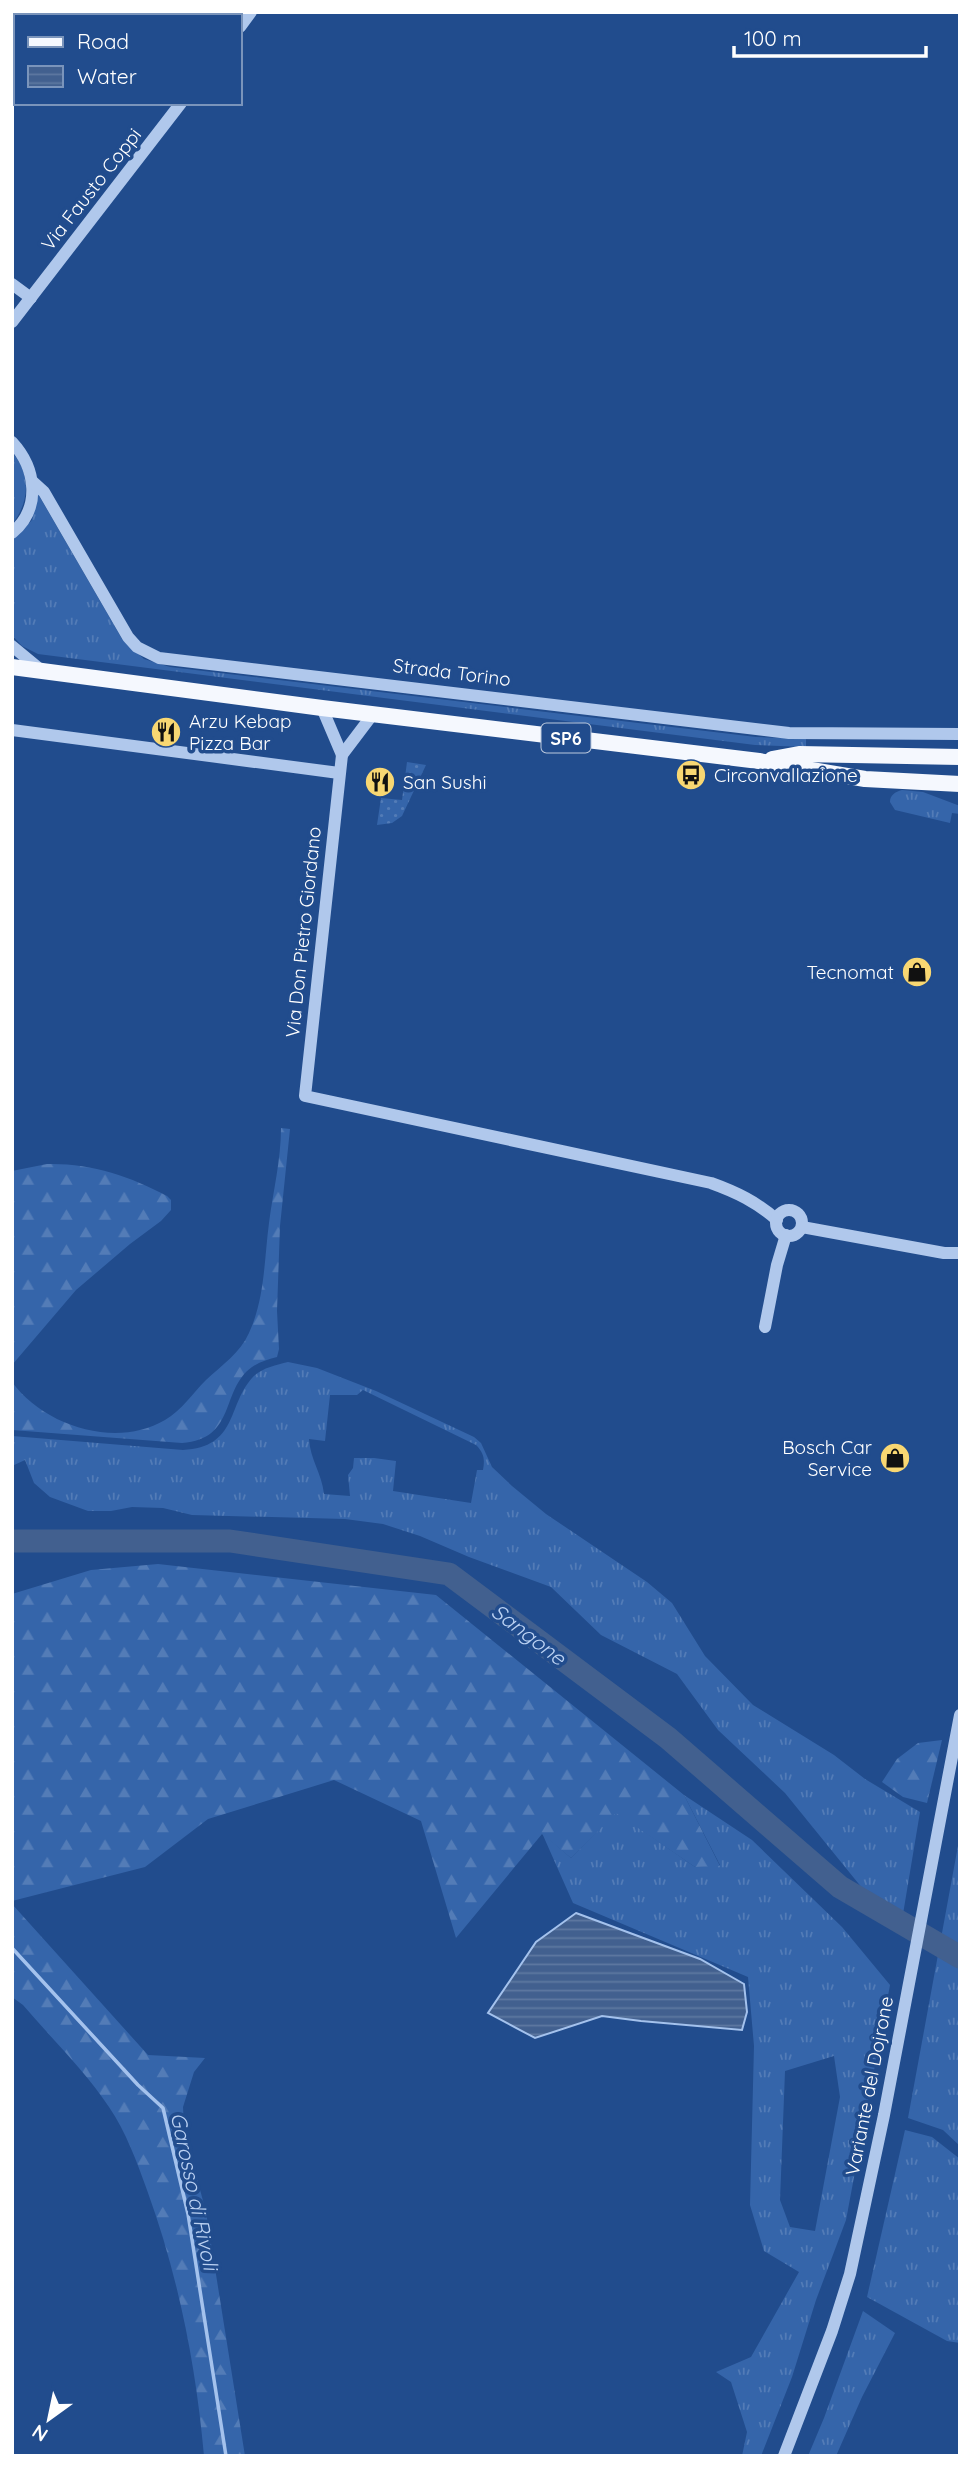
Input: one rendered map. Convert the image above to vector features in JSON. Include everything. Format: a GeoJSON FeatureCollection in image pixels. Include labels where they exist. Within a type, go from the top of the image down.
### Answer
{"type":"FeatureCollection","features":[{"type":"Feature","properties":{"kind":"main road","name":"SP6"},"geometry":{"type":"LineString","coordinates":[[12,667],[759,761],[866,779],[960,784]]}},
{"type":"Feature","properties":{"kind":"main road","name":"SP6"},"geometry":{"type":"LineString","coordinates":[[759,761],[799,754],[960,757]]}},
{"type":"Feature","properties":{"kind":"main road","name":"SP6"},"geometry":{"type":"LineString","coordinates":[[759,761],[960,766]]}},
{"type":"Feature","properties":{"kind":"street","name":"Via Fausto Coppi"},"geometry":{"type":"LineString","coordinates":[[12,322],[179,105]]}},
{"type":"Feature","properties":{"kind":"street"},"geometry":{"type":"LineString","coordinates":[[12,284],[31,298]]}},
{"type":"Feature","properties":{"kind":"street"},"geometry":{"type":"LineString","coordinates":[[12,442],[23,454],[33,482],[30,508],[24,520],[12,533]]}},
{"type":"Feature","properties":{"kind":"street","name":"Strada Torino"},"geometry":{"type":"LineString","coordinates":[[33,482],[44,492],[121,628],[137,647],[159,658],[789,733],[960,734]]}},
{"type":"Feature","properties":{"kind":"street"},"geometry":{"type":"LineString","coordinates":[[12,646],[41,671]]}},
{"type":"Feature","properties":{"kind":"street"},"geometry":{"type":"LineString","coordinates":[[321,708],[342,755]]}},
{"type":"Feature","properties":{"kind":"street"},"geometry":{"type":"LineString","coordinates":[[12,730],[339,773],[342,755],[373,714]]}},
{"type":"Feature","properties":{"kind":"street","name":"Via Don Pietro Giordano"},"geometry":{"type":"LineString","coordinates":[[339,773],[305,1096],[710,1182],[757,1203],[777,1220]]}},
{"type":"Feature","properties":{"kind":"street"},"geometry":{"type":"LineString","coordinates":[[785,1210],[794,1211],[801,1216],[802,1227],[797,1233],[786,1235],[778,1227],[777,1220],[785,1210]]}},
{"type":"Feature","properties":{"kind":"street"},"geometry":{"type":"LineString","coordinates":[[802,1227],[944,1253],[960,1253]]}},
{"type":"Feature","properties":{"kind":"street"},"geometry":{"type":"LineString","coordinates":[[765,1327],[786,1235]]}},
{"type":"Feature","properties":{"kind":"street"},"geometry":{"type":"LineString","coordinates":[[944,1253],[960,1261]]}},
{"type":"Feature","properties":{"kind":"street","name":"Variante del Dojrone"},"geometry":{"type":"LineString","coordinates":[[784,2456],[828,2343],[850,2274],[884,2115],[960,1716]]}},
{"type":"Feature","properties":{"kind":"green space"},"geometry":{"type":"Polygon","coordinates":[[[12,452],[23,469],[26,488],[22,507],[12,524],[12,452]]]}},
{"type":"Feature","properties":{"kind":"green space"},"geometry":{"type":"Polygon","coordinates":[[[38,494],[122,639],[144,659],[170,667],[756,737],[806,739],[806,747],[755,745],[38,654],[22,646],[12,635],[12,541],[32,520],[38,494]]]}},
{"type":"Feature","properties":{"kind":"green space"},"geometry":{"type":"Polygon","coordinates":[[[407,762],[426,765],[402,816],[392,823],[377,825],[381,798],[402,800],[407,762]]]}},
{"type":"Feature","properties":{"kind":"green space"},"geometry":{"type":"Polygon","coordinates":[[[902,790],[923,792],[960,806],[960,814],[952,813],[950,823],[895,810],[890,802],[891,797],[902,790]]]}},
{"type":"Feature","properties":{"kind":"green space"},"geometry":{"type":"Polygon","coordinates":[[[281,1128],[290,1129],[280,1226],[277,1311],[279,1349],[277,1357],[255,1365],[242,1377],[226,1412],[212,1433],[199,1440],[182,1443],[12,1430],[12,1382],[43,1411],[62,1421],[103,1432],[125,1432],[146,1428],[171,1416],[236,1353],[249,1333],[261,1293],[281,1128]]]}},
{"type":"Feature","properties":{"kind":"green space"},"geometry":{"type":"Polygon","coordinates":[[[47,1164],[94,1168],[139,1182],[167,1196],[171,1200],[171,1210],[76,1290],[12,1365],[12,1171],[47,1164]]]}},
{"type":"Feature","properties":{"kind":"green space"},"geometry":{"type":"Polygon","coordinates":[[[288,1362],[317,1368],[376,1391],[474,1437],[481,1443],[492,1467],[512,1486],[546,1514],[647,1582],[672,1603],[705,1656],[753,1705],[920,1812],[903,1914],[871,1899],[785,1793],[718,1730],[677,1674],[601,1635],[551,1587],[383,1524],[345,1519],[192,1515],[163,1508],[132,1507],[88,1511],[50,1497],[34,1483],[25,1460],[12,1466],[12,1436],[183,1450],[201,1447],[222,1433],[252,1378],[264,1369],[288,1362]],[[363,1390],[357,1395],[330,1395],[325,1441],[309,1439],[324,1494],[350,1496],[348,1475],[353,1468],[354,1458],[374,1458],[396,1461],[393,1491],[471,1503],[477,1470],[483,1470],[484,1466],[484,1459],[476,1445],[363,1390]]]}},
{"type":"Feature","properties":{"kind":"green space"},"geometry":{"type":"Polygon","coordinates":[[[158,1564],[436,1595],[684,1795],[720,1866],[695,1867],[616,1813],[571,1858],[542,1834],[456,1938],[421,1821],[334,1780],[208,1819],[145,1867],[12,1901],[12,1594],[91,1570],[158,1564]]]}},
{"type":"Feature","properties":{"kind":"green space"},"geometry":{"type":"Polygon","coordinates":[[[942,1740],[927,1803],[903,1797],[882,1782],[897,1759],[918,1743],[942,1740]]]}},
{"type":"Feature","properties":{"kind":"green space"},"geometry":{"type":"Polygon","coordinates":[[[684,1795],[752,1840],[842,1927],[890,1985],[846,2220],[816,2300],[792,2377],[761,2456],[742,2456],[747,2432],[731,2382],[716,2372],[751,2357],[799,2272],[764,2251],[750,2205],[754,2046],[748,1977],[573,1903],[542,1833],[571,1858],[616,1812],[695,1867],[720,1865],[684,1795]],[[834,2056],[785,2071],[780,2200],[790,2227],[815,2231],[840,2097],[834,2056]]]}},
{"type":"Feature","properties":{"kind":"green space"},"geometry":{"type":"Polygon","coordinates":[[[960,1835],[960,2146],[943,2130],[908,2118],[960,1835]]]}},
{"type":"Feature","properties":{"kind":"green space"},"geometry":{"type":"Polygon","coordinates":[[[12,1904],[148,2055],[205,2058],[194,2072],[183,2107],[184,2130],[206,2212],[245,2456],[204,2456],[191,2354],[177,2288],[147,2190],[126,2137],[109,2107],[68,2055],[23,2005],[12,1997],[12,1904]]]}},
{"type":"Feature","properties":{"kind":"green space"},"geometry":{"type":"Polygon","coordinates":[[[905,2130],[932,2137],[960,2159],[960,2343],[947,2341],[867,2297],[905,2130]]]}},
{"type":"Feature","properties":{"kind":"green space"},"geometry":{"type":"Polygon","coordinates":[[[863,2311],[895,2333],[836,2456],[808,2456],[824,2418],[863,2311]]]}},
{"type":"Feature","properties":{"kind":"water"},"geometry":{"type":"Polygon","coordinates":[[[576,1913],[700,1959],[744,1984],[747,2012],[742,2030],[602,2016],[535,2038],[488,2013],[536,1942],[576,1913]]]}},
{"type":"Feature","properties":{"kind":"waterway","name":"Sangone"},"geometry":{"type":"LineString","coordinates":[[12,1541],[230,1541],[449,1574],[668,1738],[840,1887],[960,1957]]}},
{"type":"Feature","properties":{"kind":"waterway","name":"Garosso di Rivoli"},"geometry":{"type":"LineString","coordinates":[[12,1948],[138,2085],[163,2108],[188,2214],[226,2456]]}},
{"type":"Feature","properties":{"kind":"place","name":"Arzu Kebap Pizza Bar"},"geometry":{"type":"Point","coordinates":[166,732]}},
{"type":"Feature","properties":{"kind":"place","name":"Circonvallazione"},"geometry":{"type":"Point","coordinates":[691,775]}},
{"type":"Feature","properties":{"kind":"place","name":"San Sushi"},"geometry":{"type":"Point","coordinates":[380,782]}},
{"type":"Feature","properties":{"kind":"place","name":"Tecnomat"},"geometry":{"type":"Point","coordinates":[917,972]}},
{"type":"Feature","properties":{"kind":"place","name":"Bosch Car Service"},"geometry":{"type":"Point","coordinates":[895,1458]}}]}
